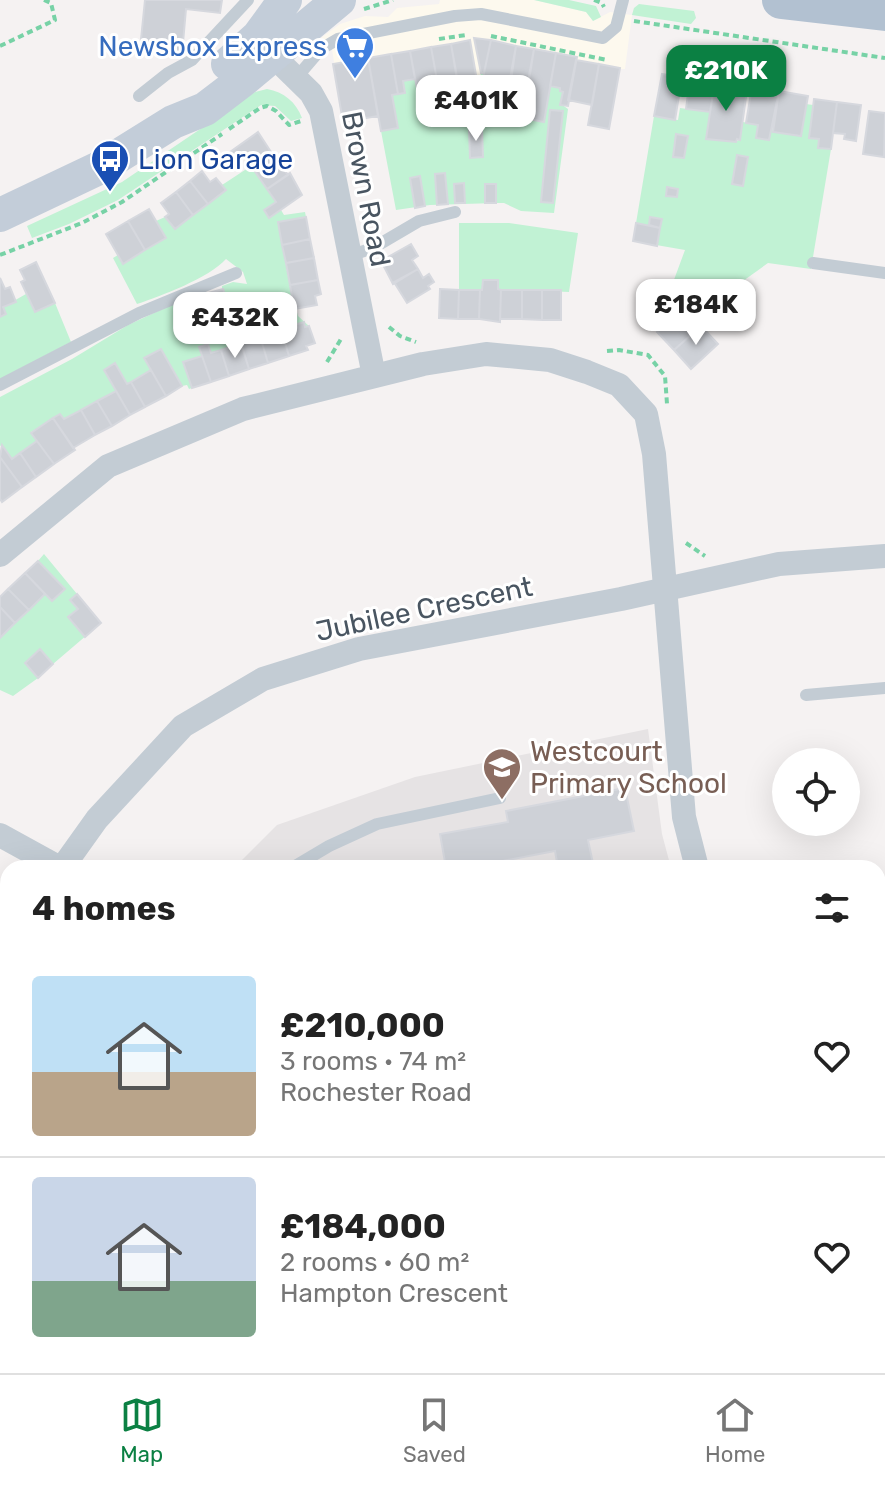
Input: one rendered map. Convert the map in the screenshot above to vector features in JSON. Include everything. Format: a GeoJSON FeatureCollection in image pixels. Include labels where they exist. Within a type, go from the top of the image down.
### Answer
{"type":"FeatureCollection","features":[{"type":"Feature","properties":{"kind":"main road"},"geometry":{"type":"LineString","coordinates":[[275,57],[285,0]]}},
{"type":"Feature","properties":{"kind":"main road"},"geometry":{"type":"LineString","coordinates":[[0,215],[99,168],[173,122],[205,109],[275,57],[339,0]]}},
{"type":"Feature","properties":{"kind":"main road"},"geometry":{"type":"LineString","coordinates":[[781,0],[885,12]]}},
{"type":"Feature","properties":{"kind":"main road"},"geometry":{"type":"LineString","coordinates":[[173,122],[217,54],[275,57]]}},
{"type":"Feature","properties":{"kind":"street","name":"Brown Road"},"geometry":{"type":"LineString","coordinates":[[275,57],[314,96],[321,111],[374,376]]}},
{"type":"Feature","properties":{"kind":"street"},"geometry":{"type":"LineString","coordinates":[[0,555],[108,466],[243,409],[423,364],[486,354],[550,360],[619,385],[646,414],[654,454],[684,817],[695,860]]}},
{"type":"Feature","properties":{"kind":"street","name":"Jubilee Crescent"},"geometry":{"type":"LineString","coordinates":[[67,860],[97,819],[183,726],[263,679],[359,649],[621,599],[779,564],[885,556]]}},
{"type":"Feature","properties":{"kind":"street"},"geometry":{"type":"LineString","coordinates":[[0,835],[46,860]]}},
{"type":"Feature","properties":{"kind":"lane"},"geometry":{"type":"LineString","coordinates":[[139,96],[168,73],[192,60],[217,54],[236,16],[248,0]]}},
{"type":"Feature","properties":{"kind":"lane"},"geometry":{"type":"LineString","coordinates":[[275,57],[382,29],[481,14],[601,38],[614,31],[623,0]]}},
{"type":"Feature","properties":{"kind":"lane"},"geometry":{"type":"LineString","coordinates":[[349,256],[373,248],[419,221],[455,212]]}},
{"type":"Feature","properties":{"kind":"lane"},"geometry":{"type":"LineString","coordinates":[[813,263],[885,273]]}},
{"type":"Feature","properties":{"kind":"lane"},"geometry":{"type":"LineString","coordinates":[[0,385],[161,303],[236,273]]}},
{"type":"Feature","properties":{"kind":"lane"},"geometry":{"type":"LineString","coordinates":[[806,695],[885,688]]}},
{"type":"Feature","properties":{"kind":"lane"},"geometry":{"type":"LineString","coordinates":[[305,860],[377,824],[500,798]]}},
{"type":"Feature","properties":{"kind":"path"},"geometry":{"type":"LineString","coordinates":[[0,46],[55,20],[51,3],[44,0]]}},
{"type":"Feature","properties":{"kind":"path"},"geometry":{"type":"LineString","coordinates":[[619,19],[885,58]]}},
{"type":"Feature","properties":{"kind":"path"},"geometry":{"type":"LineString","coordinates":[[431,41],[475,33]]}},
{"type":"Feature","properties":{"kind":"path"},"geometry":{"type":"LineString","coordinates":[[487,35],[607,60]]}},
{"type":"Feature","properties":{"kind":"path"},"geometry":{"type":"LineString","coordinates":[[0,255],[82,223],[122,202],[262,107],[274,109],[289,125],[306,119]]}},
{"type":"Feature","properties":{"kind":"path"},"geometry":{"type":"LineString","coordinates":[[383,319],[400,336],[424,343]]}},
{"type":"Feature","properties":{"kind":"path"},"geometry":{"type":"LineString","coordinates":[[323,366],[344,333]]}},
{"type":"Feature","properties":{"kind":"path"},"geometry":{"type":"LineString","coordinates":[[614,359],[607,351],[619,350],[649,356],[665,376],[667,403],[663,408],[658,401]]}},
{"type":"Feature","properties":{"kind":"path"},"geometry":{"type":"LineString","coordinates":[[683,539],[698,553],[712,558]]}},
{"type":"Feature","properties":{"kind":"shaded area"},"geometry":{"type":"Polygon","coordinates":[[[440,0],[534,0],[586,12],[593,21],[610,12],[632,15],[625,69],[620,69],[609,129],[588,125],[591,105],[569,101],[568,106],[560,105],[544,122],[523,118],[527,86],[524,85],[521,97],[506,115],[482,112],[484,74],[481,73],[478,87],[393,95],[398,128],[381,131],[378,116],[343,122],[332,49],[321,38],[340,24],[365,16],[388,17],[397,8],[439,4],[440,0]]]}},
{"type":"Feature","properties":{"kind":"shaded area","name":"Westcourt Primary School"},"geometry":{"type":"Polygon","coordinates":[[[648,729],[662,834],[669,860],[242,860],[277,825],[415,777],[648,729]]]}},
{"type":"Feature","properties":{"kind":"green space"},"geometry":{"type":"Polygon","coordinates":[[[534,0],[569,0],[596,6],[601,17],[593,21],[586,12],[534,0]]]}},
{"type":"Feature","properties":{"kind":"green space"},"geometry":{"type":"Polygon","coordinates":[[[639,4],[694,11],[696,18],[691,24],[632,15],[639,4]]]}},
{"type":"Feature","properties":{"kind":"green space"},"geometry":{"type":"Polygon","coordinates":[[[481,73],[484,73],[482,111],[506,114],[507,95],[521,97],[524,85],[527,86],[523,118],[544,122],[550,86],[563,92],[561,104],[568,109],[554,213],[521,211],[504,203],[430,205],[396,210],[381,131],[398,128],[392,95],[405,92],[403,81],[415,79],[418,94],[427,93],[425,80],[429,79],[457,77],[460,91],[478,87],[481,73]]]}},
{"type":"Feature","properties":{"kind":"green space"},"geometry":{"type":"Polygon","coordinates":[[[267,89],[289,99],[302,118],[291,121],[275,106],[261,105],[118,200],[32,238],[27,226],[122,182],[255,92],[267,89]]]}},
{"type":"Feature","properties":{"kind":"green space"},"geometry":{"type":"Polygon","coordinates":[[[806,104],[813,105],[809,138],[819,139],[818,148],[831,149],[811,269],[768,263],[743,281],[701,326],[684,307],[661,327],[658,323],[685,250],[633,241],[654,116],[678,120],[680,108],[710,112],[707,139],[736,142],[740,139],[743,122],[758,125],[756,138],[769,140],[772,128],[773,132],[801,136],[806,104]]]}},
{"type":"Feature","properties":{"kind":"green space"},"geometry":{"type":"Polygon","coordinates":[[[251,166],[276,202],[264,210],[269,218],[281,210],[284,215],[305,212],[306,217],[278,223],[294,309],[309,326],[305,327],[303,322],[248,340],[243,323],[235,325],[241,343],[211,353],[208,345],[200,347],[202,356],[183,363],[192,388],[189,389],[187,385],[182,386],[161,349],[144,358],[151,370],[127,384],[115,364],[116,391],[64,419],[60,414],[31,432],[37,441],[12,459],[0,446],[0,397],[128,325],[182,300],[222,289],[222,286],[233,282],[247,284],[243,272],[226,259],[197,279],[137,304],[113,258],[118,255],[123,263],[166,238],[156,221],[165,217],[175,229],[225,191],[222,185],[251,166]]]}},
{"type":"Feature","properties":{"kind":"green space"},"geometry":{"type":"Polygon","coordinates":[[[459,223],[509,223],[578,233],[569,292],[498,289],[497,280],[483,280],[482,290],[459,290],[459,223]]]}},
{"type":"Feature","properties":{"kind":"green space"},"geometry":{"type":"Polygon","coordinates":[[[26,294],[35,312],[55,303],[71,342],[0,379],[0,317],[3,307],[26,294]]]}},
{"type":"Feature","properties":{"kind":"green space"},"geometry":{"type":"Polygon","coordinates":[[[44,554],[101,623],[53,664],[40,649],[25,663],[38,678],[13,696],[0,690],[0,638],[45,594],[65,589],[38,561],[44,554]]]}},
{"type":"Feature","properties":{"kind":"building"},"geometry":{"type":"Polygon","coordinates":[[[145,0],[222,0],[220,13],[186,9],[182,54],[140,49],[145,0]]]}},
{"type":"Feature","properties":{"kind":"building"},"geometry":{"type":"Polygon","coordinates":[[[474,38],[491,40],[484,73],[481,73],[474,38]]]}},
{"type":"Feature","properties":{"kind":"building"},"geometry":{"type":"Polygon","coordinates":[[[470,40],[478,87],[459,91],[451,44],[470,40]]]}},
{"type":"Feature","properties":{"kind":"building"},"geometry":{"type":"Polygon","coordinates":[[[491,40],[516,46],[506,115],[482,112],[484,73],[491,40]]]}},
{"type":"Feature","properties":{"kind":"building"},"geometry":{"type":"Polygon","coordinates":[[[451,44],[457,77],[437,80],[431,47],[451,44]]]}},
{"type":"Feature","properties":{"kind":"building"},"geometry":{"type":"Polygon","coordinates":[[[516,46],[534,49],[527,86],[524,85],[521,97],[507,95],[516,46]]]}},
{"type":"Feature","properties":{"kind":"building"},"geometry":{"type":"Polygon","coordinates":[[[431,47],[437,80],[425,80],[427,93],[418,94],[410,51],[431,47]]]}},
{"type":"Feature","properties":{"kind":"building"},"geometry":{"type":"Polygon","coordinates":[[[534,49],[556,53],[544,122],[523,118],[534,49]]]}},
{"type":"Feature","properties":{"kind":"building"},"geometry":{"type":"Polygon","coordinates":[[[410,51],[415,79],[403,81],[405,93],[398,94],[391,54],[410,51]]]}},
{"type":"Feature","properties":{"kind":"building"},"geometry":{"type":"Polygon","coordinates":[[[556,53],[577,57],[568,106],[560,105],[563,92],[560,88],[550,86],[556,53]]]}},
{"type":"Feature","properties":{"kind":"building"},"geometry":{"type":"Polygon","coordinates":[[[391,54],[398,94],[392,95],[398,128],[381,131],[368,58],[391,54]]]}},
{"type":"Feature","properties":{"kind":"building"},"geometry":{"type":"Polygon","coordinates":[[[368,58],[378,116],[343,122],[333,64],[368,58]]]}},
{"type":"Feature","properties":{"kind":"building"},"geometry":{"type":"Polygon","coordinates":[[[576,60],[599,64],[592,105],[568,100],[576,60]]]}},
{"type":"Feature","properties":{"kind":"building"},"geometry":{"type":"Polygon","coordinates":[[[599,64],[620,68],[609,129],[588,125],[599,64]]]}},
{"type":"Feature","properties":{"kind":"building"},"geometry":{"type":"Polygon","coordinates":[[[662,74],[682,77],[675,120],[654,116],[662,74]]]}},
{"type":"Feature","properties":{"kind":"building"},"geometry":{"type":"Polygon","coordinates":[[[690,79],[715,83],[710,112],[686,109],[690,79]]]}},
{"type":"Feature","properties":{"kind":"building"},"geometry":{"type":"Polygon","coordinates":[[[715,80],[747,90],[740,140],[736,142],[706,139],[715,80]]]}},
{"type":"Feature","properties":{"kind":"building"},"geometry":{"type":"Polygon","coordinates":[[[752,87],[779,91],[769,140],[756,138],[758,125],[746,123],[752,87]]]}},
{"type":"Feature","properties":{"kind":"building"},"geometry":{"type":"Polygon","coordinates":[[[779,91],[808,96],[801,136],[773,132],[779,91]]]}},
{"type":"Feature","properties":{"kind":"building"},"geometry":{"type":"Polygon","coordinates":[[[814,99],[837,102],[831,149],[818,148],[819,139],[809,138],[814,99]]]}},
{"type":"Feature","properties":{"kind":"building"},"geometry":{"type":"Polygon","coordinates":[[[837,102],[861,105],[856,141],[844,139],[845,134],[833,133],[837,102]]]}},
{"type":"Feature","properties":{"kind":"building"},"geometry":{"type":"Polygon","coordinates":[[[550,110],[563,111],[553,203],[541,202],[550,110]]]}},
{"type":"Feature","properties":{"kind":"building"},"geometry":{"type":"Polygon","coordinates":[[[869,111],[885,113],[884,157],[863,154],[869,111]]]}},
{"type":"Feature","properties":{"kind":"building"},"geometry":{"type":"Polygon","coordinates":[[[469,129],[482,129],[483,157],[470,158],[469,129]]]}},
{"type":"Feature","properties":{"kind":"building"},"geometry":{"type":"Polygon","coordinates":[[[258,132],[271,152],[251,166],[243,155],[227,162],[223,157],[258,132]]]}},
{"type":"Feature","properties":{"kind":"building"},"geometry":{"type":"Polygon","coordinates":[[[676,134],[688,136],[684,158],[673,157],[676,134]]]}},
{"type":"Feature","properties":{"kind":"building"},"geometry":{"type":"Polygon","coordinates":[[[271,152],[288,175],[267,189],[251,166],[271,152]]]}},
{"type":"Feature","properties":{"kind":"building"},"geometry":{"type":"Polygon","coordinates":[[[737,155],[748,157],[743,186],[732,184],[737,155]]]}},
{"type":"Feature","properties":{"kind":"building"},"geometry":{"type":"Polygon","coordinates":[[[202,171],[210,182],[216,178],[226,190],[208,204],[190,181],[202,171]]]}},
{"type":"Feature","properties":{"kind":"building"},"geometry":{"type":"Polygon","coordinates":[[[290,173],[302,195],[269,218],[264,210],[276,202],[267,189],[290,173]]]}},
{"type":"Feature","properties":{"kind":"building"},"geometry":{"type":"Polygon","coordinates":[[[445,173],[448,204],[437,205],[435,174],[445,173]]]}},
{"type":"Feature","properties":{"kind":"building"},"geometry":{"type":"Polygon","coordinates":[[[420,176],[425,206],[415,208],[410,178],[420,176]]]}},
{"type":"Feature","properties":{"kind":"building"},"geometry":{"type":"Polygon","coordinates":[[[190,181],[208,204],[193,215],[176,192],[190,181]]]}},
{"type":"Feature","properties":{"kind":"building"},"geometry":{"type":"Polygon","coordinates":[[[464,183],[465,203],[455,203],[454,184],[464,183]]]}},
{"type":"Feature","properties":{"kind":"building"},"geometry":{"type":"Polygon","coordinates":[[[485,184],[496,184],[496,203],[485,203],[485,184]]]}},
{"type":"Feature","properties":{"kind":"building"},"geometry":{"type":"Polygon","coordinates":[[[667,187],[678,189],[677,197],[666,196],[667,187]]]}},
{"type":"Feature","properties":{"kind":"building"},"geometry":{"type":"Polygon","coordinates":[[[176,192],[193,215],[175,229],[165,217],[169,214],[161,203],[176,192]]]}},
{"type":"Feature","properties":{"kind":"building"},"geometry":{"type":"Polygon","coordinates":[[[149,209],[166,238],[145,250],[128,221],[149,209]]]}},
{"type":"Feature","properties":{"kind":"building"},"geometry":{"type":"Polygon","coordinates":[[[306,217],[310,239],[282,245],[278,222],[306,217]]]}},
{"type":"Feature","properties":{"kind":"building"},"geometry":{"type":"Polygon","coordinates":[[[650,217],[662,219],[660,228],[649,225],[650,217]]]}},
{"type":"Feature","properties":{"kind":"building"},"geometry":{"type":"Polygon","coordinates":[[[128,221],[145,250],[123,264],[106,234],[128,221]]]}},
{"type":"Feature","properties":{"kind":"building"},"geometry":{"type":"Polygon","coordinates":[[[636,223],[660,228],[657,246],[633,241],[636,223]]]}},
{"type":"Feature","properties":{"kind":"building"},"geometry":{"type":"Polygon","coordinates":[[[310,239],[314,258],[286,263],[282,245],[310,239]]]}},
{"type":"Feature","properties":{"kind":"building"},"geometry":{"type":"Polygon","coordinates":[[[411,244],[418,256],[412,260],[418,269],[393,284],[381,261],[411,244]]]}},
{"type":"Feature","properties":{"kind":"building"},"geometry":{"type":"Polygon","coordinates":[[[314,258],[318,280],[290,285],[286,263],[314,258]]]}},
{"type":"Feature","properties":{"kind":"building"},"geometry":{"type":"Polygon","coordinates":[[[36,262],[55,303],[35,312],[21,282],[25,280],[20,270],[36,262]]]}},
{"type":"Feature","properties":{"kind":"building"},"geometry":{"type":"Polygon","coordinates":[[[418,269],[423,278],[429,274],[434,282],[428,286],[430,289],[407,303],[394,282],[418,269]]]}},
{"type":"Feature","properties":{"kind":"building"},"geometry":{"type":"Polygon","coordinates":[[[0,278],[5,289],[10,287],[16,302],[3,307],[6,314],[0,317],[0,278]]]}},
{"type":"Feature","properties":{"kind":"building"},"geometry":{"type":"Polygon","coordinates":[[[318,280],[321,294],[315,296],[317,305],[294,309],[290,285],[318,280]]]}},
{"type":"Feature","properties":{"kind":"building"},"geometry":{"type":"Polygon","coordinates":[[[483,280],[498,280],[498,289],[501,290],[500,322],[479,319],[483,280]]]}},
{"type":"Feature","properties":{"kind":"building"},"geometry":{"type":"Polygon","coordinates":[[[223,289],[230,309],[211,315],[205,294],[223,289]]]}},
{"type":"Feature","properties":{"kind":"building"},"geometry":{"type":"Polygon","coordinates":[[[440,289],[459,290],[458,319],[439,318],[440,289]]]}},
{"type":"Feature","properties":{"kind":"building"},"geometry":{"type":"Polygon","coordinates":[[[459,290],[480,290],[479,319],[458,319],[459,290]]]}},
{"type":"Feature","properties":{"kind":"building"},"geometry":{"type":"Polygon","coordinates":[[[501,290],[522,290],[522,319],[500,319],[501,290]]]}},
{"type":"Feature","properties":{"kind":"building"},"geometry":{"type":"Polygon","coordinates":[[[522,290],[542,290],[542,320],[522,319],[522,290]]]}},
{"type":"Feature","properties":{"kind":"building"},"geometry":{"type":"Polygon","coordinates":[[[542,290],[561,290],[561,320],[542,320],[542,290]]]}},
{"type":"Feature","properties":{"kind":"building"},"geometry":{"type":"Polygon","coordinates":[[[684,307],[701,326],[674,350],[657,332],[684,307]]]}},
{"type":"Feature","properties":{"kind":"building"},"geometry":{"type":"Polygon","coordinates":[[[304,322],[305,327],[309,326],[315,343],[306,346],[308,350],[289,356],[281,329],[304,322]]]}},
{"type":"Feature","properties":{"kind":"building"},"geometry":{"type":"Polygon","coordinates":[[[243,323],[248,340],[260,336],[268,363],[249,369],[235,325],[243,323]]]}},
{"type":"Feature","properties":{"kind":"building"},"geometry":{"type":"Polygon","coordinates":[[[701,326],[718,344],[691,369],[674,350],[701,326]]]}},
{"type":"Feature","properties":{"kind":"building"},"geometry":{"type":"Polygon","coordinates":[[[281,329],[289,356],[268,363],[260,336],[281,329]]]}},
{"type":"Feature","properties":{"kind":"building"},"geometry":{"type":"Polygon","coordinates":[[[241,343],[249,369],[229,376],[221,350],[241,343]]]}},
{"type":"Feature","properties":{"kind":"building"},"geometry":{"type":"Polygon","coordinates":[[[208,344],[211,353],[221,350],[229,376],[211,382],[199,347],[208,344]]]}},
{"type":"Feature","properties":{"kind":"building"},"geometry":{"type":"Polygon","coordinates":[[[161,349],[182,386],[166,396],[144,358],[161,349]]]}},
{"type":"Feature","properties":{"kind":"building"},"geometry":{"type":"Polygon","coordinates":[[[202,356],[211,382],[192,388],[183,362],[202,356]]]}},
{"type":"Feature","properties":{"kind":"building"},"geometry":{"type":"Polygon","coordinates":[[[115,363],[127,384],[131,382],[145,407],[130,415],[104,370],[115,363]]]}},
{"type":"Feature","properties":{"kind":"building"},"geometry":{"type":"Polygon","coordinates":[[[151,370],[166,396],[145,407],[131,382],[151,370]]]}},
{"type":"Feature","properties":{"kind":"building"},"geometry":{"type":"Polygon","coordinates":[[[116,391],[130,415],[112,426],[97,401],[116,391]]]}},
{"type":"Feature","properties":{"kind":"building"},"geometry":{"type":"Polygon","coordinates":[[[97,401],[112,426],[95,435],[81,410],[97,401]]]}},
{"type":"Feature","properties":{"kind":"building"},"geometry":{"type":"Polygon","coordinates":[[[81,410],[95,435],[73,448],[53,418],[60,414],[64,419],[81,410]]]}},
{"type":"Feature","properties":{"kind":"building"},"geometry":{"type":"Polygon","coordinates":[[[53,418],[75,450],[54,464],[31,433],[53,418]]]}},
{"type":"Feature","properties":{"kind":"building"},"geometry":{"type":"Polygon","coordinates":[[[37,441],[54,464],[36,477],[20,453],[37,441]]]}},
{"type":"Feature","properties":{"kind":"building"},"geometry":{"type":"Polygon","coordinates":[[[2,445],[12,459],[20,453],[36,477],[22,487],[0,457],[2,445]]]}},
{"type":"Feature","properties":{"kind":"building"},"geometry":{"type":"Polygon","coordinates":[[[0,457],[22,487],[2,502],[0,499],[0,457]]]}},
{"type":"Feature","properties":{"kind":"building"},"geometry":{"type":"Polygon","coordinates":[[[38,561],[65,589],[52,601],[25,573],[38,561]]]}},
{"type":"Feature","properties":{"kind":"building"},"geometry":{"type":"Polygon","coordinates":[[[25,573],[45,594],[29,610],[8,589],[25,573]]]}},
{"type":"Feature","properties":{"kind":"building"},"geometry":{"type":"Polygon","coordinates":[[[8,589],[29,610],[15,623],[0,607],[0,597],[8,589]]]}},
{"type":"Feature","properties":{"kind":"building"},"geometry":{"type":"Polygon","coordinates":[[[77,594],[101,623],[85,637],[68,617],[78,609],[70,600],[77,594]]]}},
{"type":"Feature","properties":{"kind":"building"},"geometry":{"type":"Polygon","coordinates":[[[0,607],[15,623],[0,638],[0,607]]]}},
{"type":"Feature","properties":{"kind":"building"},"geometry":{"type":"Polygon","coordinates":[[[40,649],[53,664],[38,678],[25,663],[40,649]]]}},
{"type":"Feature","properties":{"kind":"building"},"geometry":{"type":"Polygon","coordinates":[[[625,788],[634,831],[588,840],[592,860],[557,860],[555,851],[508,860],[445,860],[440,834],[508,822],[506,811],[625,788]]]}},
{"type":"Feature","properties":{"kind":"place","name":"Newsbox Express"},"geometry":{"type":"Point","coordinates":[355,80]}},
{"type":"Feature","properties":{"kind":"place","name":"Lion Garage"},"geometry":{"type":"Point","coordinates":[110,193]}},
{"type":"Feature","properties":{"kind":"place","name":"Westcourt Primary School"},"geometry":{"type":"Point","coordinates":[502,801]}}]}
